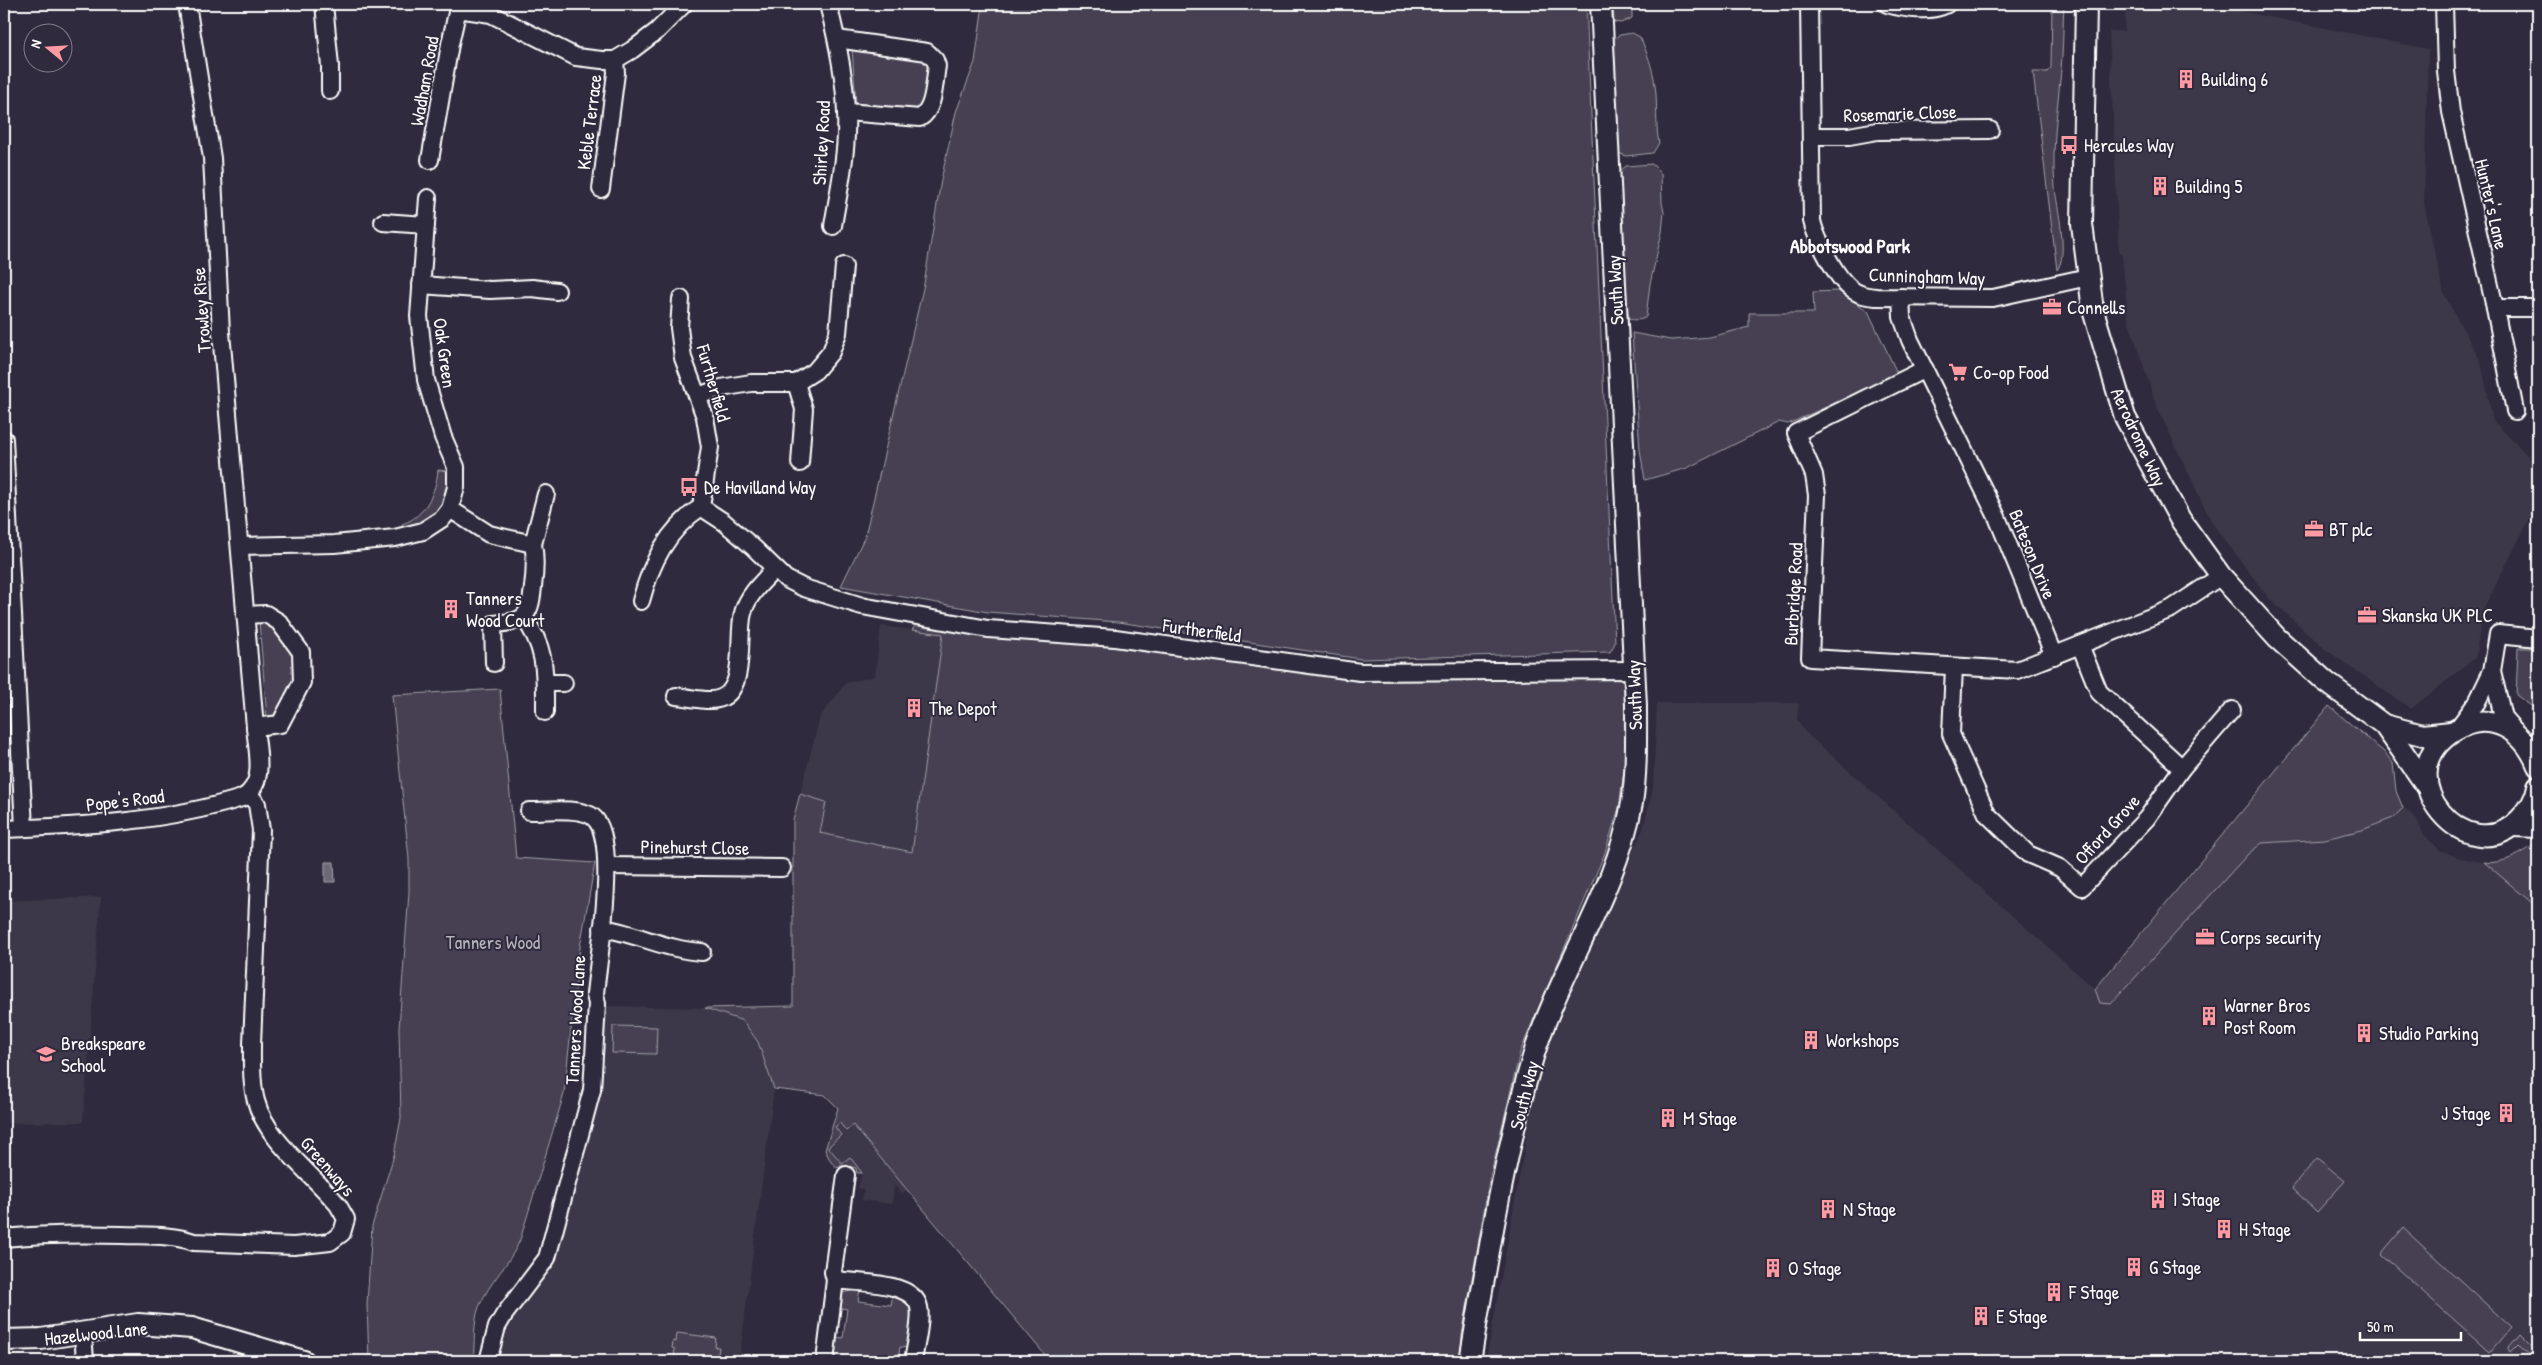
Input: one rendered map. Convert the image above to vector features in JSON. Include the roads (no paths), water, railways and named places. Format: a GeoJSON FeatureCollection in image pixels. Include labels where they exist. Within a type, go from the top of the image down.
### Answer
{"type":"FeatureCollection","features":[{"type":"Feature","properties":{"kind":"street","name":"Trowley Rise"},"geometry":{"type":"LineString","coordinates":[[186,4],[212,158],[222,332],[259,776],[256,786],[249,794]]}},
{"type":"Feature","properties":{"kind":"street"},"geometry":{"type":"LineString","coordinates":[[324,4],[330,66],[330,92]]}},
{"type":"Feature","properties":{"kind":"street"},"geometry":{"type":"LineString","coordinates":[[459,7],[491,14],[576,57],[615,60],[657,31],[684,4]]}},
{"type":"Feature","properties":{"kind":"street","name":"Shirley Road"},"geometry":{"type":"LineString","coordinates":[[828,4],[837,39],[846,112],[842,174],[833,226]]}},
{"type":"Feature","properties":{"kind":"street","name":"South Way"},"geometry":{"type":"LineString","coordinates":[[1470,1361],[1503,1181],[1534,1056],[1614,865],[1628,820],[1636,756],[1634,670],[1601,4]]}},
{"type":"Feature","properties":{"kind":"street","name":"Cunningham Way"},"geometry":{"type":"LineString","coordinates":[[1809,4],[1812,221],[1817,237],[1844,282],[1850,288],[1864,296],[1994,298],[2088,278]]}},
{"type":"Feature","properties":{"kind":"street"},"geometry":{"type":"LineString","coordinates":[[1888,4],[1914,8],[1939,8],[1947,4]]}},
{"type":"Feature","properties":{"kind":"street","name":"Aerodrome Way"},"geometry":{"type":"LineString","coordinates":[[2086,4],[2082,224],[2093,310],[2125,417],[2180,519],[2221,576],[2277,638],[2325,681],[2384,725],[2426,785],[2435,806],[2448,821],[2468,832],[2489,834],[2514,826]]}},
{"type":"Feature","properties":{"kind":"street","name":"Hunter's Lane"},"geometry":{"type":"LineString","coordinates":[[2444,4],[2446,71],[2451,112],[2496,308],[2515,411]]}},
{"type":"Feature","properties":{"kind":"street","name":"Wadham Road"},"geometry":{"type":"LineString","coordinates":[[430,160],[450,44],[459,7]]}},
{"type":"Feature","properties":{"kind":"street"},"geometry":{"type":"LineString","coordinates":[[837,39],[927,52],[932,55],[937,66],[931,104],[925,115],[920,118],[846,112]]}},
{"type":"Feature","properties":{"kind":"street","name":"Keble Terrace"},"geometry":{"type":"LineString","coordinates":[[601,189],[616,73],[615,60]]}},
{"type":"Feature","properties":{"kind":"street","name":"Rosemarie Close"},"geometry":{"type":"LineString","coordinates":[[1811,136],[1849,136],[1877,131],[1990,130]]}},
{"type":"Feature","properties":{"kind":"street","name":"Oak Green"},"geometry":{"type":"LineString","coordinates":[[428,198],[419,316],[426,380],[443,437],[456,467],[457,478],[450,509]]}},
{"type":"Feature","properties":{"kind":"street"},"geometry":{"type":"LineString","coordinates":[[383,222],[426,225]]}},
{"type":"Feature","properties":{"kind":"street"},"geometry":{"type":"LineString","coordinates":[[698,396],[721,388],[751,383],[796,383],[822,364],[836,344],[844,266]]}},
{"type":"Feature","properties":{"kind":"street"},"geometry":{"type":"LineString","coordinates":[[421,285],[490,290],[532,288],[557,290]]}},
{"type":"Feature","properties":{"kind":"street","name":"Bateson Drive"},"geometry":{"type":"LineString","coordinates":[[1901,297],[1901,311],[1905,328],[1997,517],[2054,656]]}},
{"type":"Feature","properties":{"kind":"street","name":"Furtherfield"},"geometry":{"type":"LineString","coordinates":[[681,300],[679,328],[683,358],[705,417],[710,447],[701,507],[724,522],[747,541],[786,580],[828,597],[862,606],[968,625],[1115,638],[1360,672],[1634,670]]}},
{"type":"Feature","properties":{"kind":"street"},"geometry":{"type":"LineString","coordinates":[[2496,308],[2538,308]]}},
{"type":"Feature","properties":{"kind":"street","name":"Burbridge Road"},"geometry":{"type":"LineString","coordinates":[[1925,369],[1796,433],[1814,474],[1818,495],[1810,658],[2017,670],[2054,656]]}},
{"type":"Feature","properties":{"kind":"street"},"geometry":{"type":"LineString","coordinates":[[796,383],[804,409],[800,463]]}},
{"type":"Feature","properties":{"kind":"street"},"geometry":{"type":"LineString","coordinates":[[4,439],[6,540],[24,828]]}},
{"type":"Feature","properties":{"kind":"street"},"geometry":{"type":"LineString","coordinates":[[494,663],[493,624],[512,622],[522,617],[531,608],[536,564],[533,544],[546,494]]}},
{"type":"Feature","properties":{"kind":"street"},"geometry":{"type":"LineString","coordinates":[[641,601],[654,559],[668,538],[691,514],[701,507]]}},
{"type":"Feature","properties":{"kind":"street"},"geometry":{"type":"LineString","coordinates":[[240,546],[334,544],[402,536],[424,531],[443,518],[450,509],[489,534],[533,544]]}},
{"type":"Feature","properties":{"kind":"street"},"geometry":{"type":"LineString","coordinates":[[676,696],[711,700],[723,698],[732,691],[737,678],[743,614],[748,600],[774,570]]}},
{"type":"Feature","properties":{"kind":"street"},"geometry":{"type":"LineString","coordinates":[[2054,656],[2177,605],[2221,576]]}},
{"type":"Feature","properties":{"kind":"street"},"geometry":{"type":"LineString","coordinates":[[246,615],[266,614],[279,622],[301,652],[302,682],[280,724],[255,727]]}},
{"type":"Feature","properties":{"kind":"street"},"geometry":{"type":"LineString","coordinates":[[522,617],[539,642],[543,654],[545,712]]}},
{"type":"Feature","properties":{"kind":"street"},"geometry":{"type":"LineString","coordinates":[[2426,785],[2427,769],[2439,743],[2454,731],[2476,702],[2492,671],[2498,634],[2538,638]]}},
{"type":"Feature","properties":{"kind":"street"},"geometry":{"type":"LineString","coordinates":[[2080,645],[2100,692],[2182,768]]}},
{"type":"Feature","properties":{"kind":"street","name":"Offord Grove"},"geometry":{"type":"LineString","coordinates":[[1954,667],[1951,734],[1987,814],[2028,854],[2060,868],[2082,887],[2147,818],[2182,768],[2232,710]]}},
{"type":"Feature","properties":{"kind":"street"},"geometry":{"type":"LineString","coordinates":[[2492,671],[2503,717],[2527,744],[2538,766]]}},
{"type":"Feature","properties":{"kind":"street"},"geometry":{"type":"LineString","coordinates":[[545,683],[564,683]]}},
{"type":"Feature","properties":{"kind":"street","name":"Aerodrome Way"},"geometry":{"type":"LineString","coordinates":[[2384,725],[2423,735],[2454,731],[2475,723],[2489,722],[2516,732]]}},
{"type":"Feature","properties":{"kind":"street"},"geometry":{"type":"LineString","coordinates":[[2514,826],[2527,812],[2537,794],[2538,786]]}},
{"type":"Feature","properties":{"kind":"street","name":"Pope's Road"},"geometry":{"type":"LineString","coordinates":[[4,829],[148,820],[236,800],[249,794]]}},
{"type":"Feature","properties":{"kind":"street","name":"Greenways"},"geometry":{"type":"LineString","coordinates":[[4,1238],[26,1235],[153,1236],[184,1238],[194,1242],[294,1246],[330,1242],[342,1233],[346,1219],[338,1205],[273,1135],[256,1101],[252,1044],[262,830],[257,804],[249,794]]}},
{"type":"Feature","properties":{"kind":"street","name":"Tanners Wood Lane"},"geometry":{"type":"LineString","coordinates":[[488,1361],[497,1327],[547,1258],[584,1121],[595,1066],[598,1004],[594,994],[607,866],[605,835],[601,825],[592,816],[580,812],[529,811]]}},
{"type":"Feature","properties":{"kind":"street"},"geometry":{"type":"LineString","coordinates":[[2514,826],[2538,827]]}},
{"type":"Feature","properties":{"kind":"street","name":"Pinehurst Close"},"geometry":{"type":"LineString","coordinates":[[607,866],[782,868]]}},
{"type":"Feature","properties":{"kind":"street"},"geometry":{"type":"LineString","coordinates":[[602,928],[623,931],[658,945],[702,952]]}},
{"type":"Feature","properties":{"kind":"street"},"geometry":{"type":"LineString","coordinates":[[825,1361],[836,1280],[833,1272],[846,1176]]}},
{"type":"Feature","properties":{"kind":"street"},"geometry":{"type":"LineString","coordinates":[[836,1280],[894,1287],[911,1295],[920,1309],[913,1361]]}},
{"type":"Feature","properties":{"kind":"street","name":"Hazelwood Lane"},"geometry":{"type":"LineString","coordinates":[[4,1340],[41,1339],[138,1324],[192,1328],[304,1361]]}},
{"type":"Feature","properties":{"kind":"street"},"geometry":{"type":"LineString","coordinates":[[83,1332],[86,1361]]}},
{"type":"Feature","properties":{"kind":"place","name":"Building 6"},"geometry":{"type":"Point","coordinates":[2186,79]}},
{"type":"Feature","properties":{"kind":"place","name":"Hercules Way"},"geometry":{"type":"Point","coordinates":[2069,145]}},
{"type":"Feature","properties":{"kind":"place","name":"Building 5"},"geometry":{"type":"Point","coordinates":[2160,186]}},
{"type":"Feature","properties":{"kind":"place","name":"Connells"},"geometry":{"type":"Point","coordinates":[2052,307]}},
{"type":"Feature","properties":{"kind":"place","name":"Co-op Food"},"geometry":{"type":"Point","coordinates":[1958,372]}},
{"type":"Feature","properties":{"kind":"place","name":"De Havilland Way"},"geometry":{"type":"Point","coordinates":[689,487]}},
{"type":"Feature","properties":{"kind":"place","name":"BT plc"},"geometry":{"type":"Point","coordinates":[2314,529]}},
{"type":"Feature","properties":{"kind":"place","name":"Tanners Wood Court"},"geometry":{"type":"Point","coordinates":[451,609]}},
{"type":"Feature","properties":{"kind":"place","name":"Skanska UK PLC"},"geometry":{"type":"Point","coordinates":[2367,615]}},
{"type":"Feature","properties":{"kind":"place","name":"The Depot"},"geometry":{"type":"Point","coordinates":[914,708]}},
{"type":"Feature","properties":{"kind":"place","name":"Corps security"},"geometry":{"type":"Point","coordinates":[2205,937]}},
{"type":"Feature","properties":{"kind":"place","name":"Warner Bros Post Room"},"geometry":{"type":"Point","coordinates":[2209,1016]}},
{"type":"Feature","properties":{"kind":"place","name":"Studio Parking"},"geometry":{"type":"Point","coordinates":[2364,1033]}},
{"type":"Feature","properties":{"kind":"place","name":"Workshops"},"geometry":{"type":"Point","coordinates":[1811,1040]}},
{"type":"Feature","properties":{"kind":"place","name":"Breakspeare School"},"geometry":{"type":"Point","coordinates":[46,1054]}},
{"type":"Feature","properties":{"kind":"place","name":"J Stage"},"geometry":{"type":"Point","coordinates":[2506,1113]}},
{"type":"Feature","properties":{"kind":"place","name":"M Stage"},"geometry":{"type":"Point","coordinates":[1668,1118]}},
{"type":"Feature","properties":{"kind":"place","name":"I Stage"},"geometry":{"type":"Point","coordinates":[2158,1199]}},
{"type":"Feature","properties":{"kind":"place","name":"N Stage"},"geometry":{"type":"Point","coordinates":[1828,1209]}},
{"type":"Feature","properties":{"kind":"place","name":"H Stage"},"geometry":{"type":"Point","coordinates":[2224,1229]}},
{"type":"Feature","properties":{"kind":"place","name":"G Stage"},"geometry":{"type":"Point","coordinates":[2134,1267]}},
{"type":"Feature","properties":{"kind":"place","name":"O Stage"},"geometry":{"type":"Point","coordinates":[1773,1268]}},
{"type":"Feature","properties":{"kind":"place","name":"F Stage"},"geometry":{"type":"Point","coordinates":[2054,1292]}},
{"type":"Feature","properties":{"kind":"place","name":"E Stage"},"geometry":{"type":"Point","coordinates":[1981,1316]}},
{"type":"Feature","properties":{"kind":"district","name":"Abbotswood Park"},"geometry":{"type":"Point","coordinates":[1850,245]}},
{"type":"Feature","properties":{"kind":"park label","name":"Tanners Wood"},"geometry":{"type":"Point","coordinates":[493,942]}}]}
